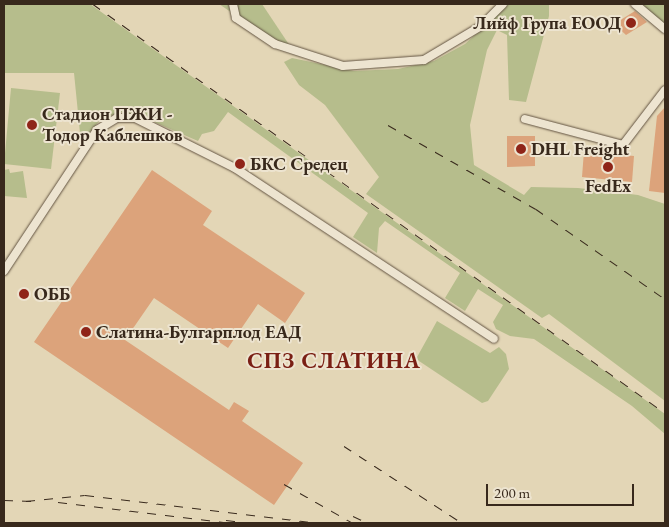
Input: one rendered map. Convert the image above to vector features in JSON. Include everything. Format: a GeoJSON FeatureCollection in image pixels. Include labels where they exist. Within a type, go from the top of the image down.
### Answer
{"type":"FeatureCollection","features":[{"type":"Feature","properties":{"kind":"street"},"geometry":{"type":"LineString","coordinates":[[233,4],[236,18],[275,44],[343,66],[424,60],[481,26],[503,4]]}},
{"type":"Feature","properties":{"kind":"street"},"geometry":{"type":"LineString","coordinates":[[635,4],[665,29]]}},
{"type":"Feature","properties":{"kind":"street"},"geometry":{"type":"LineString","coordinates":[[525,119],[623,145],[665,90]]}},
{"type":"Feature","properties":{"kind":"street"},"geometry":{"type":"LineString","coordinates":[[4,271],[102,124],[116,118],[135,118],[235,168],[494,339]]}},
{"type":"Feature","properties":{"kind":"green space"},"geometry":{"type":"Polygon","coordinates":[[[4,4],[90,4],[665,414],[665,434],[632,406],[534,339],[510,336],[496,329],[493,322],[503,305],[478,289],[465,311],[445,298],[460,273],[385,221],[379,228],[377,253],[353,237],[368,213],[228,112],[214,131],[202,134],[198,141],[138,115],[122,112],[101,119],[81,143],[74,73],[4,73],[4,4]]]}},
{"type":"Feature","properties":{"kind":"green space"},"geometry":{"type":"Polygon","coordinates":[[[219,4],[262,4],[290,46],[263,34],[219,4]]]}},
{"type":"Feature","properties":{"kind":"green space"},"geometry":{"type":"Polygon","coordinates":[[[509,4],[549,4],[549,16],[526,102],[509,100],[507,35],[497,30],[487,50],[470,125],[474,165],[524,195],[531,187],[578,188],[638,195],[665,204],[665,401],[549,314],[542,318],[366,194],[379,177],[325,105],[299,85],[284,62],[292,58],[354,71],[398,69],[434,61],[465,44],[509,4]]]}},
{"type":"Feature","properties":{"kind":"green space"},"geometry":{"type":"Polygon","coordinates":[[[640,4],[665,4],[665,26],[640,4]]]}},
{"type":"Feature","properties":{"kind":"green space","name":"Стадион ПЖИ - Тодор Каблешков"},"geometry":{"type":"Polygon","coordinates":[[[11,88],[60,93],[51,169],[4,164],[11,88]]]}},
{"type":"Feature","properties":{"kind":"green space"},"geometry":{"type":"Polygon","coordinates":[[[9,169],[10,173],[23,171],[27,198],[4,196],[4,170],[9,169]]]}},
{"type":"Feature","properties":{"kind":"green space"},"geometry":{"type":"Polygon","coordinates":[[[437,321],[490,353],[499,347],[506,354],[509,369],[488,401],[482,403],[416,359],[437,321]]]}},
{"type":"Feature","properties":{"kind":"building","name":"Лийф Група ЕООД"},"geometry":{"type":"Polygon","coordinates":[[[635,11],[647,22],[626,35],[614,24],[635,11]]]}},
{"type":"Feature","properties":{"kind":"building"},"geometry":{"type":"Polygon","coordinates":[[[665,107],[665,193],[649,191],[657,116],[665,107]]]}},
{"type":"Feature","properties":{"kind":"building","name":"DHL Freight"},"geometry":{"type":"Polygon","coordinates":[[[507,136],[535,136],[535,166],[507,167],[507,136]]]}},
{"type":"Feature","properties":{"kind":"building","name":"FedEx"},"geometry":{"type":"Polygon","coordinates":[[[584,151],[634,156],[632,182],[582,177],[584,151]]]}},
{"type":"Feature","properties":{"kind":"building","name":"Слатина-Булгарплод ЕАД"},"geometry":{"type":"Polygon","coordinates":[[[152,170],[212,211],[203,225],[305,293],[285,323],[258,304],[228,348],[154,298],[125,340],[229,410],[234,402],[249,411],[242,421],[303,463],[274,505],[34,342],[152,170]]]}},
{"type":"Feature","properties":{"kind":"railway"},"geometry":{"type":"LineString","coordinates":[[93,4],[665,413]]}},
{"type":"Feature","properties":{"kind":"railway"},"geometry":{"type":"LineString","coordinates":[[388,125],[536,209],[665,299]]}},
{"type":"Feature","properties":{"kind":"railway"},"geometry":{"type":"LineString","coordinates":[[344,446],[462,523]]}},
{"type":"Feature","properties":{"kind":"railway"},"geometry":{"type":"LineString","coordinates":[[284,484],[353,523]]}},
{"type":"Feature","properties":{"kind":"railway"},"geometry":{"type":"LineString","coordinates":[[26,501],[85,495],[319,523]]}},
{"type":"Feature","properties":{"kind":"railway"},"geometry":{"type":"LineString","coordinates":[[4,500],[33,501]]}},
{"type":"Feature","properties":{"kind":"railway"},"geometry":{"type":"LineString","coordinates":[[58,502],[232,523]]}},
{"type":"Feature","properties":{"kind":"railway"},"geometry":{"type":"LineString","coordinates":[[353,516],[368,523]]}},
{"type":"Feature","properties":{"kind":"railway"},"geometry":{"type":"LineString","coordinates":[[226,520],[251,523]]}},
{"type":"Feature","properties":{"kind":"place","name":"Лийф Група ЕООД"},"geometry":{"type":"Point","coordinates":[631,23]}},
{"type":"Feature","properties":{"kind":"place","name":"Стадион ПЖИ - Тодор Каблешков"},"geometry":{"type":"Point","coordinates":[32,125]}},
{"type":"Feature","properties":{"kind":"place","name":"DHL Freight"},"geometry":{"type":"Point","coordinates":[521,149]}},
{"type":"Feature","properties":{"kind":"place","name":"БКС Средец"},"geometry":{"type":"Point","coordinates":[240,164]}},
{"type":"Feature","properties":{"kind":"place","name":"FedEx"},"geometry":{"type":"Point","coordinates":[608,167]}},
{"type":"Feature","properties":{"kind":"place","name":"ОББ"},"geometry":{"type":"Point","coordinates":[24,294]}},
{"type":"Feature","properties":{"kind":"place","name":"Слатина-Булгарплод ЕАД"},"geometry":{"type":"Point","coordinates":[86,332]}},
{"type":"Feature","properties":{"kind":"district","name":"СПЗ СЛАТИНА"},"geometry":{"type":"Point","coordinates":[334,361]}}]}
